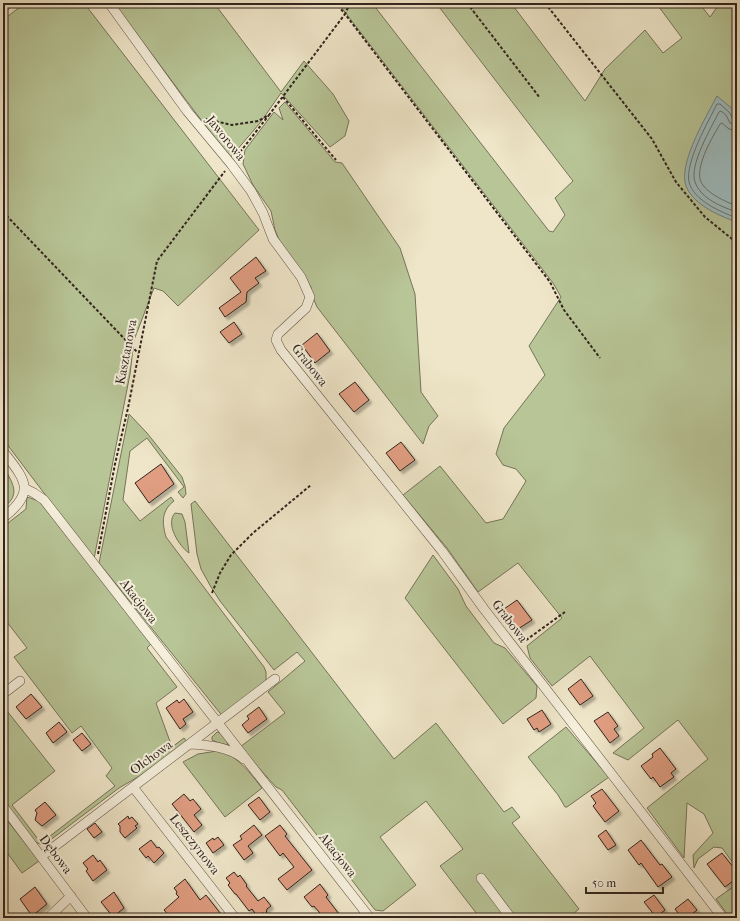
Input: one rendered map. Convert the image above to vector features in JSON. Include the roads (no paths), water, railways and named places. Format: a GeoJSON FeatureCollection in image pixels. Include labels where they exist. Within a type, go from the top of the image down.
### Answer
{"type":"FeatureCollection","features":[{"type":"Feature","properties":{"kind":"street"},"geometry":{"type":"LineString","coordinates":[[3,8],[8,3]]}},
{"type":"Feature","properties":{"kind":"street","name":"Jaworowa"},"geometry":{"type":"LineString","coordinates":[[109,3],[187,111],[231,164],[251,191],[273,239],[301,277],[310,297],[306,308],[278,334],[276,340]]}},
{"type":"Feature","properties":{"kind":"street","name":"Grabowa"},"geometry":{"type":"LineString","coordinates":[[276,340],[281,350],[442,551],[515,649],[723,918]]}},
{"type":"Feature","properties":{"kind":"street"},"geometry":{"type":"LineString","coordinates":[[3,451],[23,479],[24,488],[23,495],[18,504],[3,518]]}},
{"type":"Feature","properties":{"kind":"street","name":"Akacjowa"},"geometry":{"type":"LineString","coordinates":[[24,488],[44,500],[370,918]]}},
{"type":"Feature","properties":{"kind":"street","name":"Olchowa"},"geometry":{"type":"LineString","coordinates":[[42,856],[218,724],[275,679]]}},
{"type":"Feature","properties":{"kind":"street"},"geometry":{"type":"LineString","coordinates":[[3,694],[20,681]]}},
{"type":"Feature","properties":{"kind":"street","name":"Akacjowa"},"geometry":{"type":"LineString","coordinates":[[190,744],[216,746],[229,751],[242,757],[255,770]]}},
{"type":"Feature","properties":{"kind":"street","name":"Leszczynowa"},"geometry":{"type":"LineString","coordinates":[[133,787],[236,918]]}},
{"type":"Feature","properties":{"kind":"street","name":"Dębowa"},"geometry":{"type":"LineString","coordinates":[[3,806],[87,918]]}},
{"type":"Feature","properties":{"kind":"street"},"geometry":{"type":"LineString","coordinates":[[481,878],[511,918]]}},
{"type":"Feature","properties":{"kind":"street"},"geometry":{"type":"LineString","coordinates":[[48,918],[70,896]]}},
{"type":"Feature","properties":{"kind":"water"},"geometry":{"type":"Polygon","coordinates":[[[717,96],[735,111],[737,129],[737,222],[706,208],[698,202],[688,190],[685,182],[685,173],[690,150],[717,96]]]}}]}
